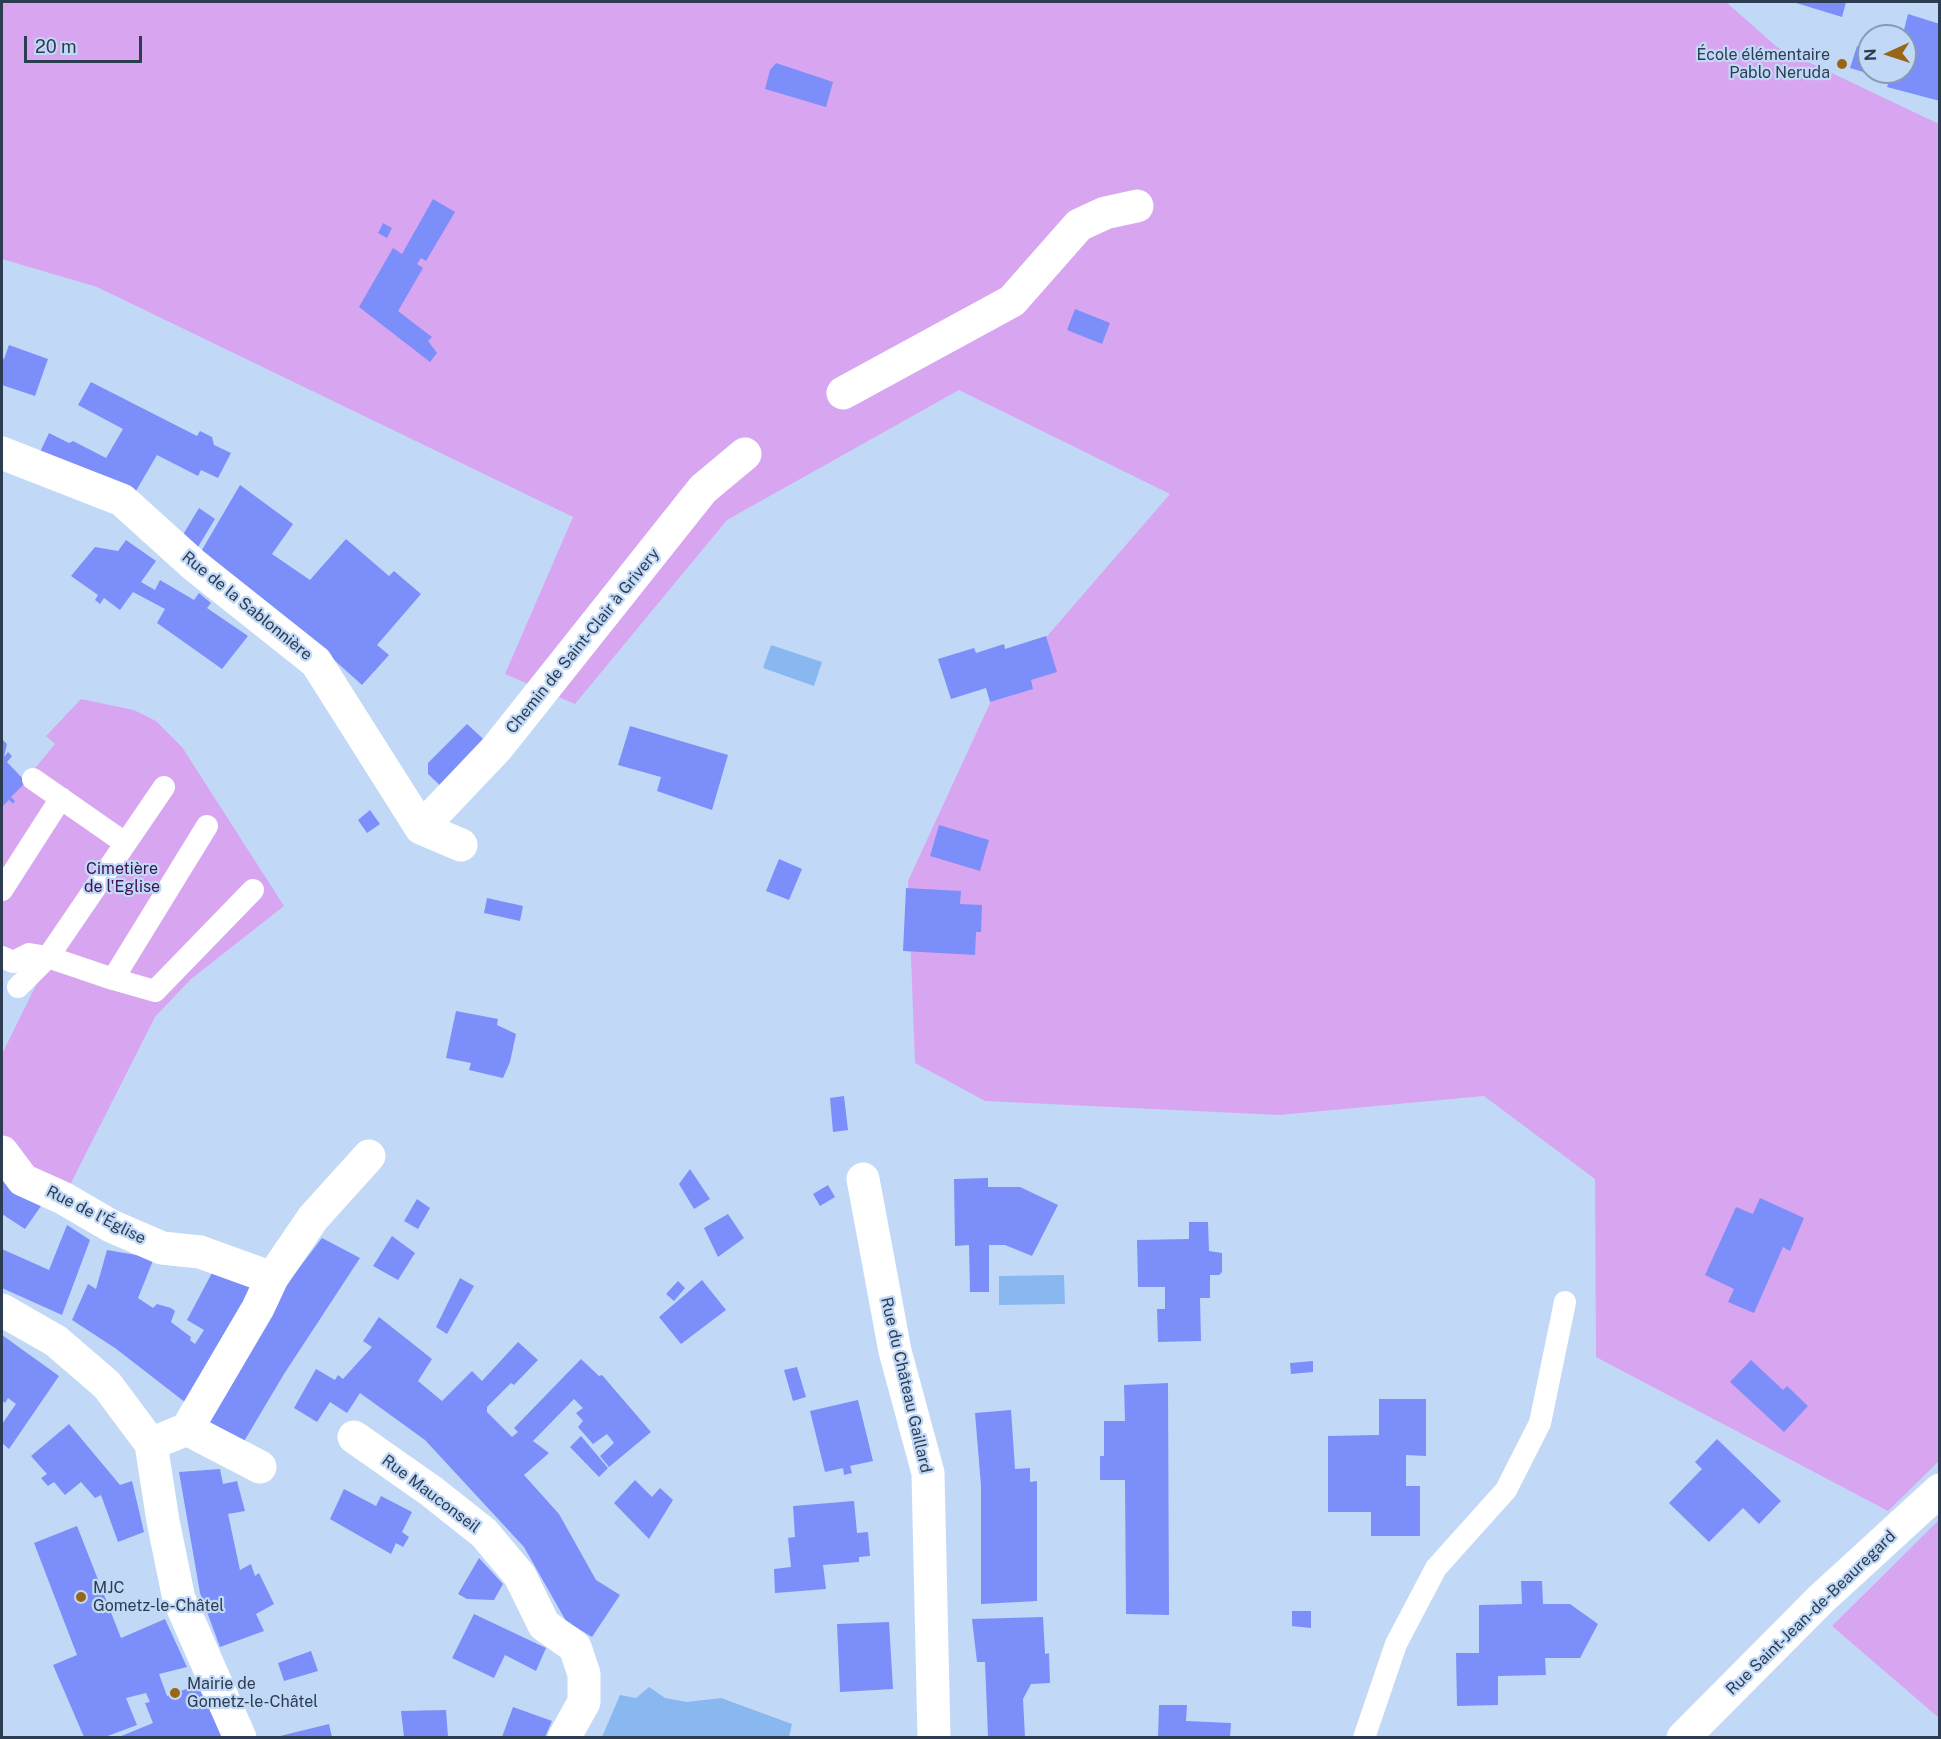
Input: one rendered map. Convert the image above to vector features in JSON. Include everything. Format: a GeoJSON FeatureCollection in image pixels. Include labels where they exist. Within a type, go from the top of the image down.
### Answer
{"type":"FeatureCollection","features":[{"type":"Feature","properties":{"kind":"street"},"geometry":{"type":"LineString","coordinates":[[843,393],[1012,301],[1079,225],[1105,213],[1137,206]]}},
{"type":"Feature","properties":{"kind":"street","name":"Rue de la Sablonnière"},"geometry":{"type":"LineString","coordinates":[[2,453],[122,500],[195,565],[316,662],[421,828]]}},
{"type":"Feature","properties":{"kind":"street","name":"Chemin de Saint-Clair à Grivery"},"geometry":{"type":"LineString","coordinates":[[421,828],[505,739],[703,489],[745,454]]}},
{"type":"Feature","properties":{"kind":"street"},"geometry":{"type":"LineString","coordinates":[[421,828],[461,845]]}},
{"type":"Feature","properties":{"kind":"street","name":"Rue de l'Église"},"geometry":{"type":"LineString","coordinates":[[2,1152],[23,1180],[63,1198],[111,1226],[162,1248],[200,1252],[272,1278]]}},
{"type":"Feature","properties":{"kind":"street"},"geometry":{"type":"LineString","coordinates":[[151,1444],[187,1429],[258,1308],[272,1278],[313,1218],[369,1156]]}},
{"type":"Feature","properties":{"kind":"street","name":"Rue du Château Gaillard"},"geometry":{"type":"LineString","coordinates":[[863,1179],[895,1351],[928,1473],[934,1737]]}},
{"type":"Feature","properties":{"kind":"street"},"geometry":{"type":"LineString","coordinates":[[2,1310],[56,1341],[107,1385],[151,1444],[163,1521],[179,1599],[240,1737]]}},
{"type":"Feature","properties":{"kind":"street"},"geometry":{"type":"LineString","coordinates":[[187,1429],[260,1467]]}},
{"type":"Feature","properties":{"kind":"street","name":"Rue Mauconseil"},"geometry":{"type":"LineString","coordinates":[[354,1437],[431,1491],[484,1533],[520,1576],[544,1625],[575,1647],[584,1674],[584,1702],[564,1737]]}},
{"type":"Feature","properties":{"kind":"street","name":"Rue Saint-Jean-de-Beauregard"},"geometry":{"type":"LineString","coordinates":[[1683,1737],[1821,1599],[1940,1490]]}},
{"type":"Feature","properties":{"kind":"lane"},"geometry":{"type":"LineString","coordinates":[[33,779],[124,843]]}},
{"type":"Feature","properties":{"kind":"lane"},"geometry":{"type":"LineString","coordinates":[[18,987],[48,957],[164,787]]}},
{"type":"Feature","properties":{"kind":"lane"},"geometry":{"type":"LineString","coordinates":[[2,890],[61,798]]}},
{"type":"Feature","properties":{"kind":"lane"},"geometry":{"type":"LineString","coordinates":[[112,979],[207,826]]}},
{"type":"Feature","properties":{"kind":"lane"},"geometry":{"type":"LineString","coordinates":[[2,957],[13,962],[29,954],[48,957],[155,991],[253,890]]}},
{"type":"Feature","properties":{"kind":"lane"},"geometry":{"type":"LineString","coordinates":[[1364,1737],[1396,1644],[1436,1568],[1506,1490],[1540,1424],[1565,1302]]}},
{"type":"Feature","properties":{"kind":"green space"},"geometry":{"type":"Polygon","coordinates":[[[2,2],[1726,2],[1777,47],[1939,124],[1939,1461],[1888,1511],[1596,1357],[1595,1179],[1484,1096],[1279,1115],[985,1101],[915,1063],[908,881],[991,701],[1170,494],[959,390],[727,520],[575,704],[505,674],[573,517],[97,287],[2,259],[2,2]]]}},
{"type":"Feature","properties":{"kind":"green space","name":"Cimetière de l'Eglise"},"geometry":{"type":"Polygon","coordinates":[[[81,699],[134,710],[156,721],[182,747],[284,906],[191,979],[155,1017],[66,1193],[13,1151],[2,1133],[2,1054],[37,983],[2,965],[2,807],[9,800],[13,804],[15,802],[11,797],[55,744],[46,736],[81,699]]]}},
{"type":"Feature","properties":{"kind":"green space"},"geometry":{"type":"Polygon","coordinates":[[[1939,1520],[1939,1718],[1832,1626],[1939,1520]]]}},
{"type":"Feature","properties":{"kind":"water"},"geometry":{"type":"Polygon","coordinates":[[[771,645],[822,662],[814,686],[763,668],[771,645]]]}},
{"type":"Feature","properties":{"kind":"water"},"geometry":{"type":"Polygon","coordinates":[[[1064,1275],[1065,1304],[999,1305],[999,1276],[1064,1275]]]}},
{"type":"Feature","properties":{"kind":"water"},"geometry":{"type":"Polygon","coordinates":[[[649,1687],[665,1698],[687,1702],[721,1698],[792,1724],[789,1737],[602,1737],[620,1695],[636,1698],[649,1687]]]}},
{"type":"Feature","properties":{"kind":"building"},"geometry":{"type":"Polygon","coordinates":[[[1793,2],[1846,2],[1842,17],[1793,2]]]}},
{"type":"Feature","properties":{"kind":"building"},"geometry":{"type":"Polygon","coordinates":[[[1908,14],[1940,24],[1940,101],[1887,87],[1888,84],[1917,84],[1917,24],[1906,24],[1908,14]]]}},
{"type":"Feature","properties":{"kind":"building"},"geometry":{"type":"Polygon","coordinates":[[[1857,46],[1857,70],[1850,68],[1857,46]]]}},
{"type":"Feature","properties":{"kind":"building"},"geometry":{"type":"Polygon","coordinates":[[[776,63],[833,82],[826,107],[765,89],[770,70],[776,63]]]}},
{"type":"Feature","properties":{"kind":"building"},"geometry":{"type":"Polygon","coordinates":[[[433,199],[455,212],[426,261],[421,258],[417,264],[423,268],[398,311],[432,337],[428,341],[437,353],[430,362],[359,307],[393,248],[402,254],[433,199]]]}},
{"type":"Feature","properties":{"kind":"building"},"geometry":{"type":"Polygon","coordinates":[[[383,223],[392,228],[387,238],[378,233],[383,223]]]}},
{"type":"Feature","properties":{"kind":"building"},"geometry":{"type":"Polygon","coordinates":[[[1075,309],[1110,323],[1102,344],[1067,330],[1075,309]]]}},
{"type":"Feature","properties":{"kind":"building"},"geometry":{"type":"Polygon","coordinates":[[[9,345],[48,359],[35,396],[2,385],[2,358],[4,359],[9,345]]]}},
{"type":"Feature","properties":{"kind":"building"},"geometry":{"type":"Polygon","coordinates":[[[91,382],[197,436],[200,431],[212,437],[214,445],[231,453],[218,478],[201,470],[198,476],[157,455],[133,496],[40,452],[49,433],[69,443],[73,441],[106,458],[123,429],[78,405],[91,382]]]}},
{"type":"Feature","properties":{"kind":"building"},"geometry":{"type":"Polygon","coordinates":[[[240,485],[293,524],[272,554],[310,580],[346,539],[389,576],[394,571],[421,594],[377,645],[389,655],[362,685],[322,649],[199,555],[240,485]]]}},
{"type":"Feature","properties":{"kind":"building"},"geometry":{"type":"Polygon","coordinates":[[[199,508],[215,519],[198,547],[181,538],[199,508]]]}},
{"type":"Feature","properties":{"kind":"building"},"geometry":{"type":"Polygon","coordinates":[[[126,540],[156,561],[141,582],[155,590],[160,580],[194,600],[199,593],[211,603],[207,608],[248,636],[222,669],[157,623],[165,609],[133,592],[120,610],[104,598],[100,604],[95,600],[98,595],[71,576],[95,547],[118,551],[126,540]]]}},
{"type":"Feature","properties":{"kind":"building"},"geometry":{"type":"Polygon","coordinates":[[[1046,636],[1057,672],[1031,680],[1033,689],[990,702],[986,688],[951,699],[938,659],[974,648],[976,653],[1004,644],[1005,649],[1046,636]]]}},
{"type":"Feature","properties":{"kind":"building"},"geometry":{"type":"Polygon","coordinates":[[[467,724],[492,747],[448,793],[428,774],[428,763],[467,724]]]}},
{"type":"Feature","properties":{"kind":"building"},"geometry":{"type":"Polygon","coordinates":[[[630,726],[728,755],[712,810],[657,791],[661,777],[618,765],[630,726]]]}},
{"type":"Feature","properties":{"kind":"building"},"geometry":{"type":"Polygon","coordinates":[[[2,739],[7,744],[4,757],[8,752],[12,756],[7,762],[26,782],[11,797],[15,801],[13,804],[9,800],[2,807],[2,739]]]}},
{"type":"Feature","properties":{"kind":"building"},"geometry":{"type":"Polygon","coordinates":[[[370,810],[380,824],[367,833],[358,820],[370,810]]]}},
{"type":"Feature","properties":{"kind":"building"},"geometry":{"type":"Polygon","coordinates":[[[939,825],[989,840],[980,871],[930,856],[939,825]]]}},
{"type":"Feature","properties":{"kind":"building"},"geometry":{"type":"Polygon","coordinates":[[[779,859],[802,869],[789,900],[766,891],[779,859]]]}},
{"type":"Feature","properties":{"kind":"building"},"geometry":{"type":"Polygon","coordinates":[[[906,888],[961,891],[960,904],[982,905],[981,932],[976,932],[975,955],[903,951],[906,888]]]}},
{"type":"Feature","properties":{"kind":"building"},"geometry":{"type":"Polygon","coordinates":[[[487,898],[523,906],[520,921],[484,913],[487,898]]]}},
{"type":"Feature","properties":{"kind":"building"},"geometry":{"type":"Polygon","coordinates":[[[456,1011],[498,1019],[497,1025],[516,1034],[510,1062],[503,1078],[469,1070],[471,1063],[446,1058],[456,1011]]]}},
{"type":"Feature","properties":{"kind":"building"},"geometry":{"type":"Polygon","coordinates":[[[844,1096],[848,1130],[833,1132],[830,1098],[844,1096]]]}},
{"type":"Feature","properties":{"kind":"building"},"geometry":{"type":"Polygon","coordinates":[[[690,1169],[710,1199],[694,1209],[679,1184],[690,1169]]]}},
{"type":"Feature","properties":{"kind":"building"},"geometry":{"type":"Polygon","coordinates":[[[2,1171],[41,1206],[25,1229],[2,1214],[2,1171]]]}},
{"type":"Feature","properties":{"kind":"building"},"geometry":{"type":"Polygon","coordinates":[[[988,1178],[988,1187],[1020,1187],[1058,1205],[1032,1256],[1005,1245],[989,1245],[989,1292],[970,1292],[969,1245],[955,1246],[954,1179],[988,1178]]]}},
{"type":"Feature","properties":{"kind":"building"},"geometry":{"type":"Polygon","coordinates":[[[828,1185],[835,1197],[820,1206],[813,1194],[828,1185]]]}},
{"type":"Feature","properties":{"kind":"building"},"geometry":{"type":"Polygon","coordinates":[[[1760,1198],[1804,1218],[1790,1251],[1783,1247],[1754,1313],[1728,1302],[1734,1289],[1705,1275],[1736,1207],[1753,1214],[1760,1198]]]}},
{"type":"Feature","properties":{"kind":"building"},"geometry":{"type":"Polygon","coordinates":[[[417,1199],[430,1208],[418,1229],[404,1221],[417,1199]]]}},
{"type":"Feature","properties":{"kind":"building"},"geometry":{"type":"Polygon","coordinates":[[[728,1214],[744,1238],[718,1257],[704,1228],[728,1214]]]}},
{"type":"Feature","properties":{"kind":"building"},"geometry":{"type":"Polygon","coordinates":[[[1189,1222],[1208,1222],[1209,1251],[1222,1253],[1222,1272],[1219,1275],[1210,1275],[1210,1298],[1200,1298],[1201,1341],[1158,1342],[1157,1309],[1165,1309],[1165,1287],[1138,1287],[1137,1240],[1189,1239],[1189,1222]]]}},
{"type":"Feature","properties":{"kind":"building"},"geometry":{"type":"Polygon","coordinates":[[[67,1225],[90,1240],[62,1315],[2,1288],[2,1249],[49,1270],[67,1225]]]}},
{"type":"Feature","properties":{"kind":"building"},"geometry":{"type":"Polygon","coordinates":[[[392,1236],[415,1253],[398,1280],[373,1266],[392,1236]]]}},
{"type":"Feature","properties":{"kind":"building"},"geometry":{"type":"Polygon","coordinates":[[[322,1238],[360,1258],[284,1374],[243,1443],[204,1419],[286,1285],[322,1238]]]}},
{"type":"Feature","properties":{"kind":"building"},"geometry":{"type":"Polygon","coordinates":[[[107,1250],[154,1258],[138,1298],[153,1308],[157,1304],[175,1311],[171,1322],[191,1337],[190,1340],[195,1344],[204,1330],[187,1320],[213,1271],[246,1278],[253,1296],[190,1406],[115,1348],[72,1320],[88,1284],[96,1289],[107,1250]]]}},
{"type":"Feature","properties":{"kind":"building"},"geometry":{"type":"Polygon","coordinates":[[[460,1278],[474,1286],[447,1334],[436,1327],[460,1278]]]}},
{"type":"Feature","properties":{"kind":"building"},"geometry":{"type":"Polygon","coordinates":[[[702,1280],[726,1310],[681,1344],[659,1317],[702,1280]]]}},
{"type":"Feature","properties":{"kind":"building"},"geometry":{"type":"Polygon","coordinates":[[[678,1281],[685,1288],[674,1301],[666,1294],[678,1281]]]}},
{"type":"Feature","properties":{"kind":"building"},"geometry":{"type":"Polygon","coordinates":[[[379,1317],[432,1359],[418,1381],[442,1401],[472,1371],[482,1381],[518,1342],[538,1360],[514,1385],[511,1383],[487,1407],[487,1412],[512,1437],[518,1432],[514,1428],[581,1359],[599,1376],[602,1375],[651,1432],[609,1467],[600,1456],[614,1443],[607,1434],[593,1444],[578,1427],[583,1421],[576,1413],[583,1408],[574,1399],[533,1441],[549,1453],[524,1475],[559,1514],[596,1580],[620,1595],[592,1637],[566,1621],[524,1547],[425,1440],[360,1393],[347,1413],[330,1402],[317,1422],[294,1408],[316,1369],[335,1380],[338,1375],[343,1379],[372,1347],[363,1341],[379,1317]]]}},
{"type":"Feature","properties":{"kind":"building"},"geometry":{"type":"Polygon","coordinates":[[[2,1335],[59,1376],[9,1449],[2,1443],[2,1424],[16,1404],[8,1398],[5,1403],[2,1401],[2,1335]]]}},
{"type":"Feature","properties":{"kind":"building"},"geometry":{"type":"Polygon","coordinates":[[[1751,1360],[1783,1390],[1787,1386],[1808,1406],[1784,1432],[1730,1382],[1751,1360]]]}},
{"type":"Feature","properties":{"kind":"building"},"geometry":{"type":"Polygon","coordinates":[[[1313,1361],[1313,1372],[1291,1374],[1290,1363],[1313,1361]]]}},
{"type":"Feature","properties":{"kind":"building"},"geometry":{"type":"Polygon","coordinates":[[[797,1367],[806,1397],[793,1401],[784,1370],[797,1367]]]}},
{"type":"Feature","properties":{"kind":"building"},"geometry":{"type":"Polygon","coordinates":[[[1168,1383],[1169,1615],[1126,1614],[1125,1480],[1100,1480],[1100,1456],[1104,1456],[1104,1421],[1125,1421],[1124,1385],[1168,1383]]]}},
{"type":"Feature","properties":{"kind":"building"},"geometry":{"type":"Polygon","coordinates":[[[1379,1399],[1426,1399],[1426,1456],[1406,1455],[1406,1486],[1420,1486],[1420,1536],[1371,1536],[1371,1512],[1328,1512],[1328,1436],[1379,1435],[1379,1399]]]}},
{"type":"Feature","properties":{"kind":"building"},"geometry":{"type":"Polygon","coordinates":[[[858,1400],[873,1461],[850,1466],[852,1473],[844,1475],[843,1468],[825,1472],[810,1411],[858,1400]]]}},
{"type":"Feature","properties":{"kind":"building"},"geometry":{"type":"Polygon","coordinates":[[[1011,1410],[1015,1469],[1030,1468],[1030,1482],[1037,1481],[1037,1601],[981,1604],[981,1486],[975,1413],[1011,1410]]]}},
{"type":"Feature","properties":{"kind":"building"},"geometry":{"type":"Polygon","coordinates":[[[69,1424],[120,1485],[132,1481],[144,1532],[118,1542],[101,1495],[95,1498],[81,1482],[65,1495],[54,1482],[48,1486],[41,1478],[47,1474],[31,1456],[69,1424]]]}},
{"type":"Feature","properties":{"kind":"building"},"geometry":{"type":"Polygon","coordinates":[[[581,1436],[608,1468],[599,1477],[570,1447],[581,1436]]]}},
{"type":"Feature","properties":{"kind":"building"},"geometry":{"type":"Polygon","coordinates":[[[1717,1439],[1781,1501],[1759,1524],[1743,1508],[1709,1542],[1669,1503],[1702,1469],[1695,1462],[1717,1439]]]}},
{"type":"Feature","properties":{"kind":"building"},"geometry":{"type":"Polygon","coordinates":[[[220,1469],[223,1484],[237,1481],[245,1511],[228,1514],[240,1570],[251,1564],[255,1576],[259,1573],[274,1604],[256,1614],[264,1631],[220,1647],[200,1593],[179,1472],[220,1469]]]}},
{"type":"Feature","properties":{"kind":"building"},"geometry":{"type":"Polygon","coordinates":[[[635,1480],[652,1497],[660,1488],[673,1500],[649,1539],[614,1503],[635,1480]]]}},
{"type":"Feature","properties":{"kind":"building"},"geometry":{"type":"Polygon","coordinates":[[[344,1489],[376,1506],[381,1496],[412,1512],[402,1532],[409,1537],[403,1547],[396,1543],[391,1554],[330,1519],[344,1489]]]}},
{"type":"Feature","properties":{"kind":"building"},"geometry":{"type":"Polygon","coordinates":[[[854,1501],[857,1533],[868,1532],[870,1556],[859,1557],[859,1562],[823,1565],[826,1589],[775,1593],[774,1569],[791,1567],[788,1538],[795,1537],[793,1506],[854,1501]]]}},
{"type":"Feature","properties":{"kind":"building"},"geometry":{"type":"Polygon","coordinates":[[[77,1526],[121,1638],[165,1619],[187,1667],[159,1674],[167,1696],[197,1685],[224,1737],[119,1737],[153,1723],[145,1703],[150,1702],[146,1693],[126,1698],[137,1725],[105,1737],[84,1737],[53,1665],[77,1655],[34,1543],[77,1526]]]}},
{"type":"Feature","properties":{"kind":"building"},"geometry":{"type":"Polygon","coordinates":[[[479,1558],[503,1584],[494,1600],[467,1599],[458,1594],[479,1558]]]}},
{"type":"Feature","properties":{"kind":"building"},"geometry":{"type":"Polygon","coordinates":[[[1521,1581],[1542,1581],[1543,1604],[1570,1604],[1598,1624],[1580,1658],[1545,1658],[1546,1675],[1498,1676],[1498,1705],[1457,1706],[1456,1653],[1479,1653],[1479,1605],[1522,1604],[1521,1581]]]}},
{"type":"Feature","properties":{"kind":"building"},"geometry":{"type":"Polygon","coordinates":[[[1292,1611],[1311,1611],[1311,1628],[1292,1626],[1292,1611]]]}},
{"type":"Feature","properties":{"kind":"building"},"geometry":{"type":"Polygon","coordinates":[[[474,1614],[546,1648],[536,1671],[505,1655],[494,1678],[452,1658],[474,1614]]]}},
{"type":"Feature","properties":{"kind":"building"},"geometry":{"type":"Polygon","coordinates":[[[1043,1617],[1045,1654],[1049,1653],[1050,1683],[1031,1684],[1023,1699],[1025,1737],[988,1737],[985,1662],[977,1662],[972,1619],[1043,1617]]]}},
{"type":"Feature","properties":{"kind":"building"},"geometry":{"type":"Polygon","coordinates":[[[889,1622],[893,1689],[840,1692],[837,1624],[889,1622]]]}},
{"type":"Feature","properties":{"kind":"building"},"geometry":{"type":"Polygon","coordinates":[[[311,1651],[318,1671],[284,1681],[278,1663],[311,1651]]]}},
{"type":"Feature","properties":{"kind":"building"},"geometry":{"type":"Polygon","coordinates":[[[1159,1705],[1187,1705],[1186,1721],[1231,1723],[1230,1737],[1158,1737],[1159,1705]]]}},
{"type":"Feature","properties":{"kind":"building"},"geometry":{"type":"Polygon","coordinates":[[[513,1707],[552,1721],[545,1737],[502,1737],[513,1707]]]}},
{"type":"Feature","properties":{"kind":"building"},"geometry":{"type":"Polygon","coordinates":[[[446,1710],[448,1737],[404,1737],[401,1711],[446,1710]]]}},
{"type":"Feature","properties":{"kind":"building"},"geometry":{"type":"Polygon","coordinates":[[[329,1724],[332,1737],[280,1737],[280,1736],[329,1724]]]}},
{"type":"Feature","properties":{"kind":"place","name":"École élémentaire Pablo Neruda"},"geometry":{"type":"Point","coordinates":[1842,64]}},
{"type":"Feature","properties":{"kind":"place","name":"MJC Gometz-le-Châtel"},"geometry":{"type":"Point","coordinates":[81,1597]}},
{"type":"Feature","properties":{"kind":"place","name":"Mairie de Gometz-le-Châtel"},"geometry":{"type":"Point","coordinates":[175,1693]}}]}
